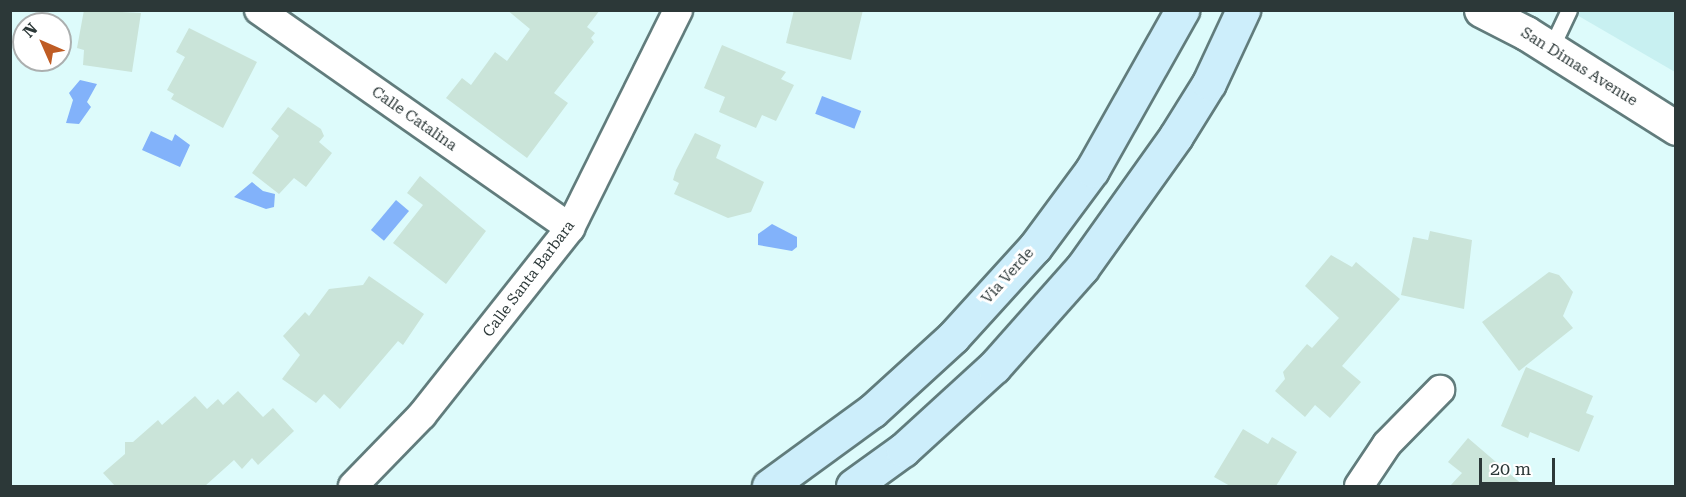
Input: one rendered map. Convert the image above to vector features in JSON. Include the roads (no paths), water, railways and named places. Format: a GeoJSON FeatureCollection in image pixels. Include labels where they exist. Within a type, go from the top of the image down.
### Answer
{"type":"FeatureCollection","features":[{"type":"Feature","properties":{"kind":"main road","name":"Via Verde"},"geometry":{"type":"LineString","coordinates":[[769,486],[872,411],[953,338],[1035,247],[1092,170],[1182,10]]}},
{"type":"Feature","properties":{"kind":"main road"},"geometry":{"type":"LineString","coordinates":[[854,486],[903,450],[994,367],[1082,268],[1176,136],[1209,83],[1244,10]]}},
{"type":"Feature","properties":{"kind":"street","name":"Calle Santa Barbara"},"geometry":{"type":"LineString","coordinates":[[353,486],[422,415],[570,228],[678,10]]}},
{"type":"Feature","properties":{"kind":"street","name":"San Dimas Avenue"},"geometry":{"type":"LineString","coordinates":[[1481,10],[1551,48],[1676,128]]}},
{"type":"Feature","properties":{"kind":"street","name":"Calle Catalina"},"geometry":{"type":"LineString","coordinates":[[263,12],[570,228]]}},
{"type":"Feature","properties":{"kind":"street"},"geometry":{"type":"LineString","coordinates":[[1359,486],[1387,444],[1440,390]]}},
{"type":"Feature","properties":{"kind":"lane"},"geometry":{"type":"LineString","coordinates":[[1551,48],[1569,10]]}},
{"type":"Feature","properties":{"kind":"water"},"geometry":{"type":"Polygon","coordinates":[[[80,80],[97,84],[87,102],[91,107],[79,124],[66,123],[73,100],[69,93],[80,80]]]}},
{"type":"Feature","properties":{"kind":"water"},"geometry":{"type":"Polygon","coordinates":[[[822,96],[861,111],[854,129],[815,114],[822,96]]]}},
{"type":"Feature","properties":{"kind":"water"},"geometry":{"type":"Polygon","coordinates":[[[151,131],[172,141],[175,134],[190,145],[180,167],[142,150],[151,131]]]}},
{"type":"Feature","properties":{"kind":"water"},"geometry":{"type":"Polygon","coordinates":[[[252,182],[263,191],[275,194],[274,207],[266,209],[234,197],[252,182]]]}},
{"type":"Feature","properties":{"kind":"water"},"geometry":{"type":"Polygon","coordinates":[[[396,200],[409,211],[384,241],[371,230],[396,200]]]}},
{"type":"Feature","properties":{"kind":"water"},"geometry":{"type":"Polygon","coordinates":[[[772,224],[797,237],[797,247],[792,251],[758,245],[758,234],[772,224]]]}}]}
